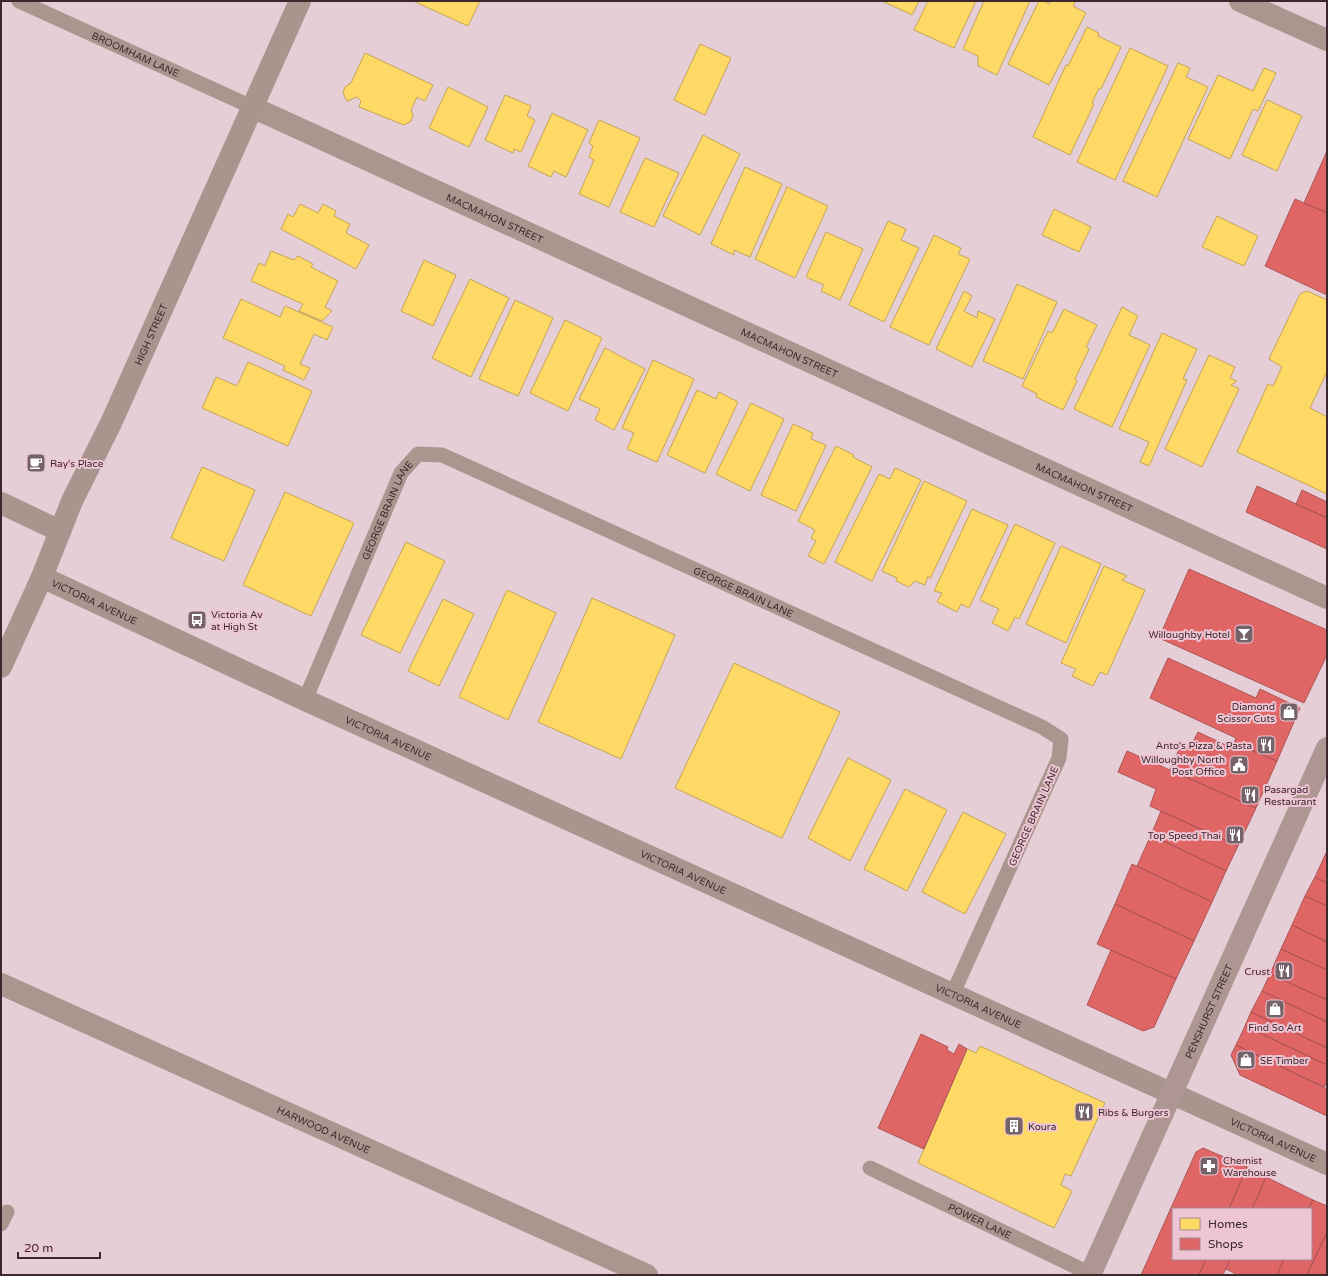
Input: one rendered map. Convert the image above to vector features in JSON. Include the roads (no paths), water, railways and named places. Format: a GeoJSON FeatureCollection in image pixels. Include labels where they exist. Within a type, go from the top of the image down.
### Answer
{"type":"FeatureCollection","features":[{"type":"Feature","properties":{"kind":"main road","name":"PENSHURST STREET"},"geometry":{"type":"LineString","coordinates":[[1090,1275],[1327,748]]}},
{"type":"Feature","properties":{"kind":"street","name":"HIGH STREET"},"geometry":{"type":"LineString","coordinates":[[1,667],[42,577],[72,501],[111,424],[300,1]]}},
{"type":"Feature","properties":{"kind":"street"},"geometry":{"type":"LineString","coordinates":[[1240,1],[1327,40]]}},
{"type":"Feature","properties":{"kind":"street","name":"MACMAHON STREET"},"geometry":{"type":"LineString","coordinates":[[252,107],[1327,598]]}},
{"type":"Feature","properties":{"kind":"street"},"geometry":{"type":"LineString","coordinates":[[1,503],[60,531]]}},
{"type":"Feature","properties":{"kind":"street","name":"VICTORIA AVENUE"},"geometry":{"type":"LineString","coordinates":[[42,577],[305,700],[954,993],[1327,1164]]}},
{"type":"Feature","properties":{"kind":"street","name":"HARWOOD AVENUE"},"geometry":{"type":"LineString","coordinates":[[1,984],[647,1275]]}},
{"type":"Feature","properties":{"kind":"lane","name":"BROOMHAM LANE"},"geometry":{"type":"LineString","coordinates":[[19,1],[252,107]]}},
{"type":"Feature","properties":{"kind":"lane","name":"GEORGE BRAIN LANE"},"geometry":{"type":"LineString","coordinates":[[305,700],[401,473],[418,454],[442,455],[1042,727],[1061,739],[1060,758],[954,993]]}},
{"type":"Feature","properties":{"kind":"lane","name":"POWER LANE"},"geometry":{"type":"LineString","coordinates":[[870,1168],[1090,1275]]}},
{"type":"Feature","properties":{"kind":"place","name":"Ray's Place"},"geometry":{"type":"Point","coordinates":[36,463]}},
{"type":"Feature","properties":{"kind":"place","name":"Victoria Av at High St"},"geometry":{"type":"Point","coordinates":[197,620]}},
{"type":"Feature","properties":{"kind":"place","name":"Willoughby Hotel"},"geometry":{"type":"Point","coordinates":[1244,634]}},
{"type":"Feature","properties":{"kind":"place","name":"Diamond Scissor Cuts"},"geometry":{"type":"Point","coordinates":[1289,712]}},
{"type":"Feature","properties":{"kind":"place","name":"Anto's Pizza & Pasta"},"geometry":{"type":"Point","coordinates":[1266,745]}},
{"type":"Feature","properties":{"kind":"place","name":"Willoughby North Post Office"},"geometry":{"type":"Point","coordinates":[1239,765]}},
{"type":"Feature","properties":{"kind":"place","name":"Pasargad Restaurant"},"geometry":{"type":"Point","coordinates":[1250,795]}},
{"type":"Feature","properties":{"kind":"place","name":"Top Speed Thai"},"geometry":{"type":"Point","coordinates":[1235,835]}},
{"type":"Feature","properties":{"kind":"place","name":"Crust"},"geometry":{"type":"Point","coordinates":[1284,971]}},
{"type":"Feature","properties":{"kind":"place","name":"Find So Art"},"geometry":{"type":"Point","coordinates":[1275,1009]}},
{"type":"Feature","properties":{"kind":"place","name":"SE Timber"},"geometry":{"type":"Point","coordinates":[1246,1060]}},
{"type":"Feature","properties":{"kind":"place","name":"Ribs & Burgers"},"geometry":{"type":"Point","coordinates":[1084,1112]}},
{"type":"Feature","properties":{"kind":"place","name":"Koura"},"geometry":{"type":"Point","coordinates":[1014,1126]}},
{"type":"Feature","properties":{"kind":"place","name":"Chemist Warehouse"},"geometry":{"type":"Point","coordinates":[1209,1166]}}]}
